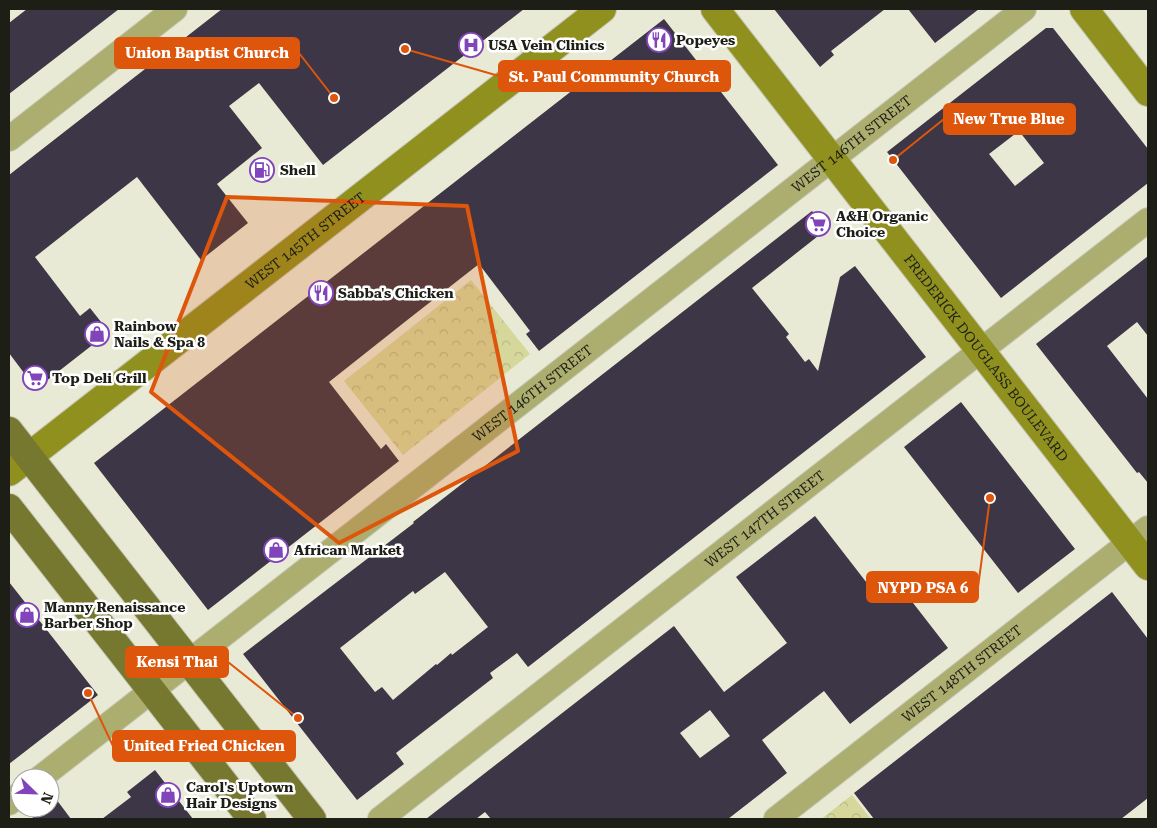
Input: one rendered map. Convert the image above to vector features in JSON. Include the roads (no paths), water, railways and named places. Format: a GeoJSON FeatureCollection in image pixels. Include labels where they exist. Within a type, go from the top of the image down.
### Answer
{"type":"FeatureCollection","features":[{"type":"Feature","properties":{"kind":"main road","name":"WEST 145TH STREET"},"geometry":{"type":"LineString","coordinates":[[19,464],[602,9]]}},
{"type":"Feature","properties":{"kind":"main road","name":"FREDERICK DOUGLASS BOULEVARD"},"geometry":{"type":"LineString","coordinates":[[715,9],[980,351],[1139,535],[1148,566]]}},
{"type":"Feature","properties":{"kind":"main road"},"geometry":{"type":"LineString","coordinates":[[1084,9],[1148,92]]}},
{"type":"Feature","properties":{"kind":"main road"},"geometry":{"type":"LineString","coordinates":[[9,431],[19,464],[189,661],[312,819]]}},
{"type":"Feature","properties":{"kind":"main road"},"geometry":{"type":"LineString","coordinates":[[9,508],[252,819]]}},
{"type":"Feature","properties":{"kind":"street"},"geometry":{"type":"LineString","coordinates":[[9,139],[175,9]]}},
{"type":"Feature","properties":{"kind":"street","name":"WEST 146TH STREET"},"geometry":{"type":"LineString","coordinates":[[53,768],[1024,9]]}},
{"type":"Feature","properties":{"kind":"street","name":"WEST 147TH STREET"},"geometry":{"type":"LineString","coordinates":[[380,819],[1148,220]]}},
{"type":"Feature","properties":{"kind":"street","name":"WEST 148TH STREET"},"geometry":{"type":"LineString","coordinates":[[776,819],[1139,535]]}},
{"type":"Feature","properties":{"kind":"place","name":"Popeyes"},"geometry":{"type":"Point","coordinates":[659,40]}},
{"type":"Feature","properties":{"kind":"place","name":"USA Vein Clinics"},"geometry":{"type":"Point","coordinates":[471,45]}},
{"type":"Feature","properties":{"kind":"place","name":"St. Paul Community Church"},"geometry":{"type":"Point","coordinates":[405,49]}},
{"type":"Feature","properties":{"kind":"place","name":"Union Baptist Church"},"geometry":{"type":"Point","coordinates":[334,98]}},
{"type":"Feature","properties":{"kind":"place","name":"New True Blue"},"geometry":{"type":"Point","coordinates":[893,160]}},
{"type":"Feature","properties":{"kind":"place","name":"Shell"},"geometry":{"type":"Point","coordinates":[262,170]}},
{"type":"Feature","properties":{"kind":"place","name":"A&H Organic Choice"},"geometry":{"type":"Point","coordinates":[818,224]}},
{"type":"Feature","properties":{"kind":"place","name":"Sabba's Chicken"},"geometry":{"type":"Point","coordinates":[321,293]}},
{"type":"Feature","properties":{"kind":"place","name":"Rainbow Nails & Spa 8"},"geometry":{"type":"Point","coordinates":[97,334]}},
{"type":"Feature","properties":{"kind":"place","name":"Top Deli Grill"},"geometry":{"type":"Point","coordinates":[35,378]}},
{"type":"Feature","properties":{"kind":"place","name":"NYPD PSA 6"},"geometry":{"type":"Point","coordinates":[990,498]}},
{"type":"Feature","properties":{"kind":"place","name":"African Market"},"geometry":{"type":"Point","coordinates":[276,550]}},
{"type":"Feature","properties":{"kind":"place","name":"Manny Renaissance Barber Shop"},"geometry":{"type":"Point","coordinates":[27,615]}},
{"type":"Feature","properties":{"kind":"place","name":"United Fried Chicken"},"geometry":{"type":"Point","coordinates":[88,693]}},
{"type":"Feature","properties":{"kind":"place","name":"Kensi Thai"},"geometry":{"type":"Point","coordinates":[298,718]}},
{"type":"Feature","properties":{"kind":"place","name":"Carol's Uptown Hair Designs"},"geometry":{"type":"Point","coordinates":[168,795]}}]}
